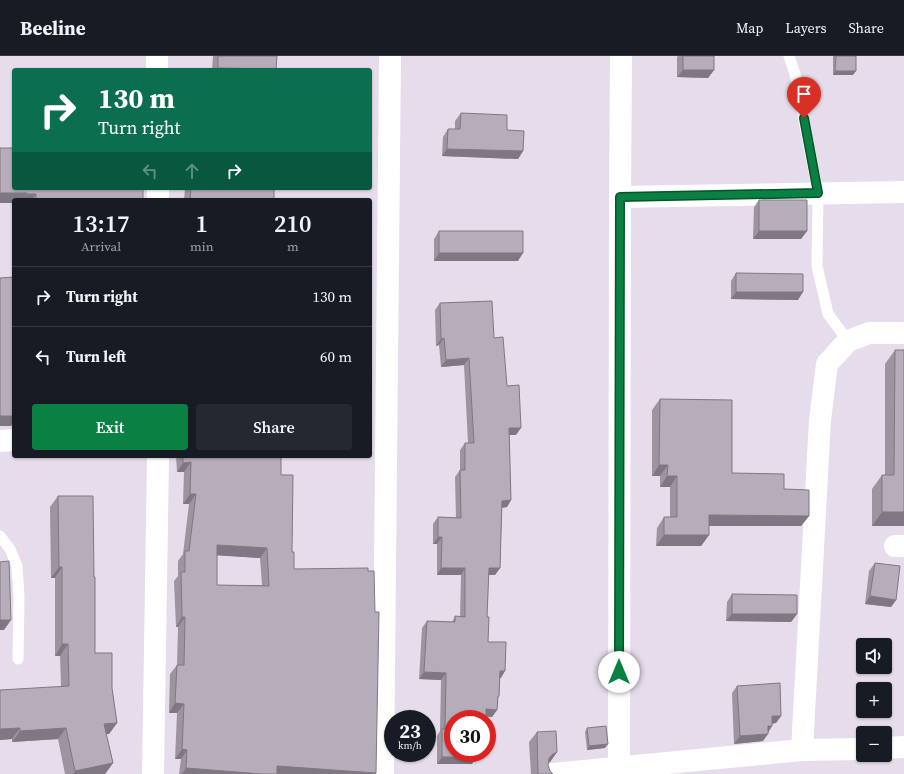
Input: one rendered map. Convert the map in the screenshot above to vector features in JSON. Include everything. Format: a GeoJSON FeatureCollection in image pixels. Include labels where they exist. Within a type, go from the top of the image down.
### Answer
{"type":"FeatureCollection","features":[{"type":"Feature","properties":{"kind":"street"},"geometry":{"type":"LineString","coordinates":[[158,56],[158,68]]}},
{"type":"Feature","properties":{"kind":"street"},"geometry":{"type":"LineString","coordinates":[[383,774],[390,56]]}},
{"type":"Feature","properties":{"kind":"street"},"geometry":{"type":"LineString","coordinates":[[619,770],[621,56]]}},
{"type":"Feature","properties":{"kind":"street"},"geometry":{"type":"LineString","coordinates":[[620,197],[904,192]]}},
{"type":"Feature","properties":{"kind":"street"},"geometry":{"type":"LineString","coordinates":[[802,750],[820,420],[827,364],[848,341],[869,333],[904,333]]}},
{"type":"Feature","properties":{"kind":"street"},"geometry":{"type":"LineString","coordinates":[[0,441],[12,440]]}},
{"type":"Feature","properties":{"kind":"street"},"geometry":{"type":"LineString","coordinates":[[153,774],[158,458]]}},
{"type":"Feature","properties":{"kind":"street"},"geometry":{"type":"LineString","coordinates":[[892,748],[904,748]]}},
{"type":"Feature","properties":{"kind":"street"},"geometry":{"type":"LineString","coordinates":[[553,774],[619,770],[802,750],[856,749]]}},
{"type":"Feature","properties":{"kind":"lane"},"geometry":{"type":"LineString","coordinates":[[789,56],[795,74],[818,193],[817,266],[828,314],[848,341]]}},
{"type":"Feature","properties":{"kind":"lane"},"geometry":{"type":"LineString","coordinates":[[0,536],[10,549],[17,566],[19,597],[18,658]]}},
{"type":"Feature","properties":{"kind":"building"},"geometry":{"type":"Polygon","coordinates":[[[218,56],[277,56],[276,68],[218,68],[218,56]]]}},
{"type":"Feature","properties":{"kind":"building"},"geometry":{"type":"Polygon","coordinates":[[[683,56],[714,56],[714,70],[683,70],[683,56]]]}},
{"type":"Feature","properties":{"kind":"building"},"geometry":{"type":"Polygon","coordinates":[[[836,56],[856,56],[856,71],[835,71],[836,56]]]}},
{"type":"Feature","properties":{"kind":"building"},"geometry":{"type":"Polygon","coordinates":[[[461,113],[507,115],[507,130],[524,131],[523,151],[447,149],[448,129],[460,129],[461,113]]]}},
{"type":"Feature","properties":{"kind":"building"},"geometry":{"type":"Polygon","coordinates":[[[0,148],[12,148],[12,190],[143,190],[143,198],[36,198],[36,194],[0,193],[0,148]]]}},
{"type":"Feature","properties":{"kind":"building"},"geometry":{"type":"Polygon","coordinates":[[[191,190],[274,190],[274,198],[190,198],[191,190]]]}},
{"type":"Feature","properties":{"kind":"building"},"geometry":{"type":"Polygon","coordinates":[[[759,200],[807,200],[807,231],[759,231],[759,200]]]}},
{"type":"Feature","properties":{"kind":"building"},"geometry":{"type":"Polygon","coordinates":[[[439,231],[523,231],[523,253],[439,253],[439,231]]]}},
{"type":"Feature","properties":{"kind":"building"},"geometry":{"type":"Polygon","coordinates":[[[736,273],[803,274],[803,292],[736,292],[736,273]]]}},
{"type":"Feature","properties":{"kind":"building"},"geometry":{"type":"Polygon","coordinates":[[[12,277],[12,416],[0,416],[0,278],[12,277]]]}},
{"type":"Feature","properties":{"kind":"building"},"geometry":{"type":"Polygon","coordinates":[[[492,301],[494,338],[503,337],[507,386],[519,385],[521,428],[509,428],[511,500],[502,501],[500,568],[489,568],[487,617],[489,617],[488,642],[506,642],[505,671],[500,671],[497,710],[445,710],[446,673],[424,672],[427,621],[455,622],[455,616],[465,617],[465,568],[441,568],[442,537],[438,537],[438,517],[461,518],[460,470],[465,470],[465,443],[474,443],[469,358],[446,360],[444,338],[441,339],[440,303],[492,301]]]}},
{"type":"Feature","properties":{"kind":"building"},"geometry":{"type":"Polygon","coordinates":[[[895,350],[904,350],[904,512],[882,512],[882,475],[894,475],[895,350]]]}},
{"type":"Feature","properties":{"kind":"building"},"geometry":{"type":"Polygon","coordinates":[[[660,399],[732,400],[732,473],[784,474],[784,489],[809,490],[809,516],[709,515],[709,535],[664,535],[664,517],[677,517],[677,476],[667,476],[668,465],[659,465],[660,399]]]}},
{"type":"Feature","properties":{"kind":"building"},"geometry":{"type":"Polygon","coordinates":[[[183,458],[281,458],[281,475],[293,475],[292,552],[294,552],[294,569],[368,568],[368,571],[374,571],[375,612],[379,612],[376,773],[277,766],[277,774],[186,768],[187,750],[182,749],[184,704],[175,703],[177,665],[184,665],[185,617],[182,617],[181,572],[185,572],[185,551],[189,551],[196,494],[190,494],[191,462],[183,463],[183,458]],[[217,545],[217,585],[269,586],[267,548],[217,545]]]}},
{"type":"Feature","properties":{"kind":"building"},"geometry":{"type":"Polygon","coordinates":[[[58,496],[93,496],[95,653],[112,653],[112,688],[117,723],[104,724],[113,763],[75,771],[66,728],[20,731],[20,728],[0,729],[0,690],[69,686],[68,644],[62,644],[62,567],[59,567],[58,496]]]}},
{"type":"Feature","properties":{"kind":"building"},"geometry":{"type":"Polygon","coordinates":[[[9,561],[11,620],[0,620],[0,562],[9,561]]]}},
{"type":"Feature","properties":{"kind":"building"},"geometry":{"type":"Polygon","coordinates":[[[875,563],[900,566],[896,600],[870,596],[875,563]]]}},
{"type":"Feature","properties":{"kind":"building"},"geometry":{"type":"Polygon","coordinates":[[[732,594],[797,595],[797,614],[732,614],[732,594]]]}},
{"type":"Feature","properties":{"kind":"building"},"geometry":{"type":"Polygon","coordinates":[[[780,683],[781,716],[772,716],[772,726],[768,726],[768,734],[740,736],[737,686],[780,683]]]}},
{"type":"Feature","properties":{"kind":"building"},"geometry":{"type":"Polygon","coordinates":[[[606,726],[608,744],[589,746],[587,728],[606,726]]]}},
{"type":"Feature","properties":{"kind":"building"},"geometry":{"type":"Polygon","coordinates":[[[442,729],[444,729],[444,757],[442,757],[442,729]]]}},
{"type":"Feature","properties":{"kind":"building"},"geometry":{"type":"Polygon","coordinates":[[[556,731],[557,752],[549,758],[548,765],[553,774],[538,774],[537,732],[556,731]]]}},
{"type":"Feature","properties":{"kind":"route"},"geometry":{"type":"LineString","coordinates":[[619,672],[620,197],[818,193],[804,118]]}}]}
